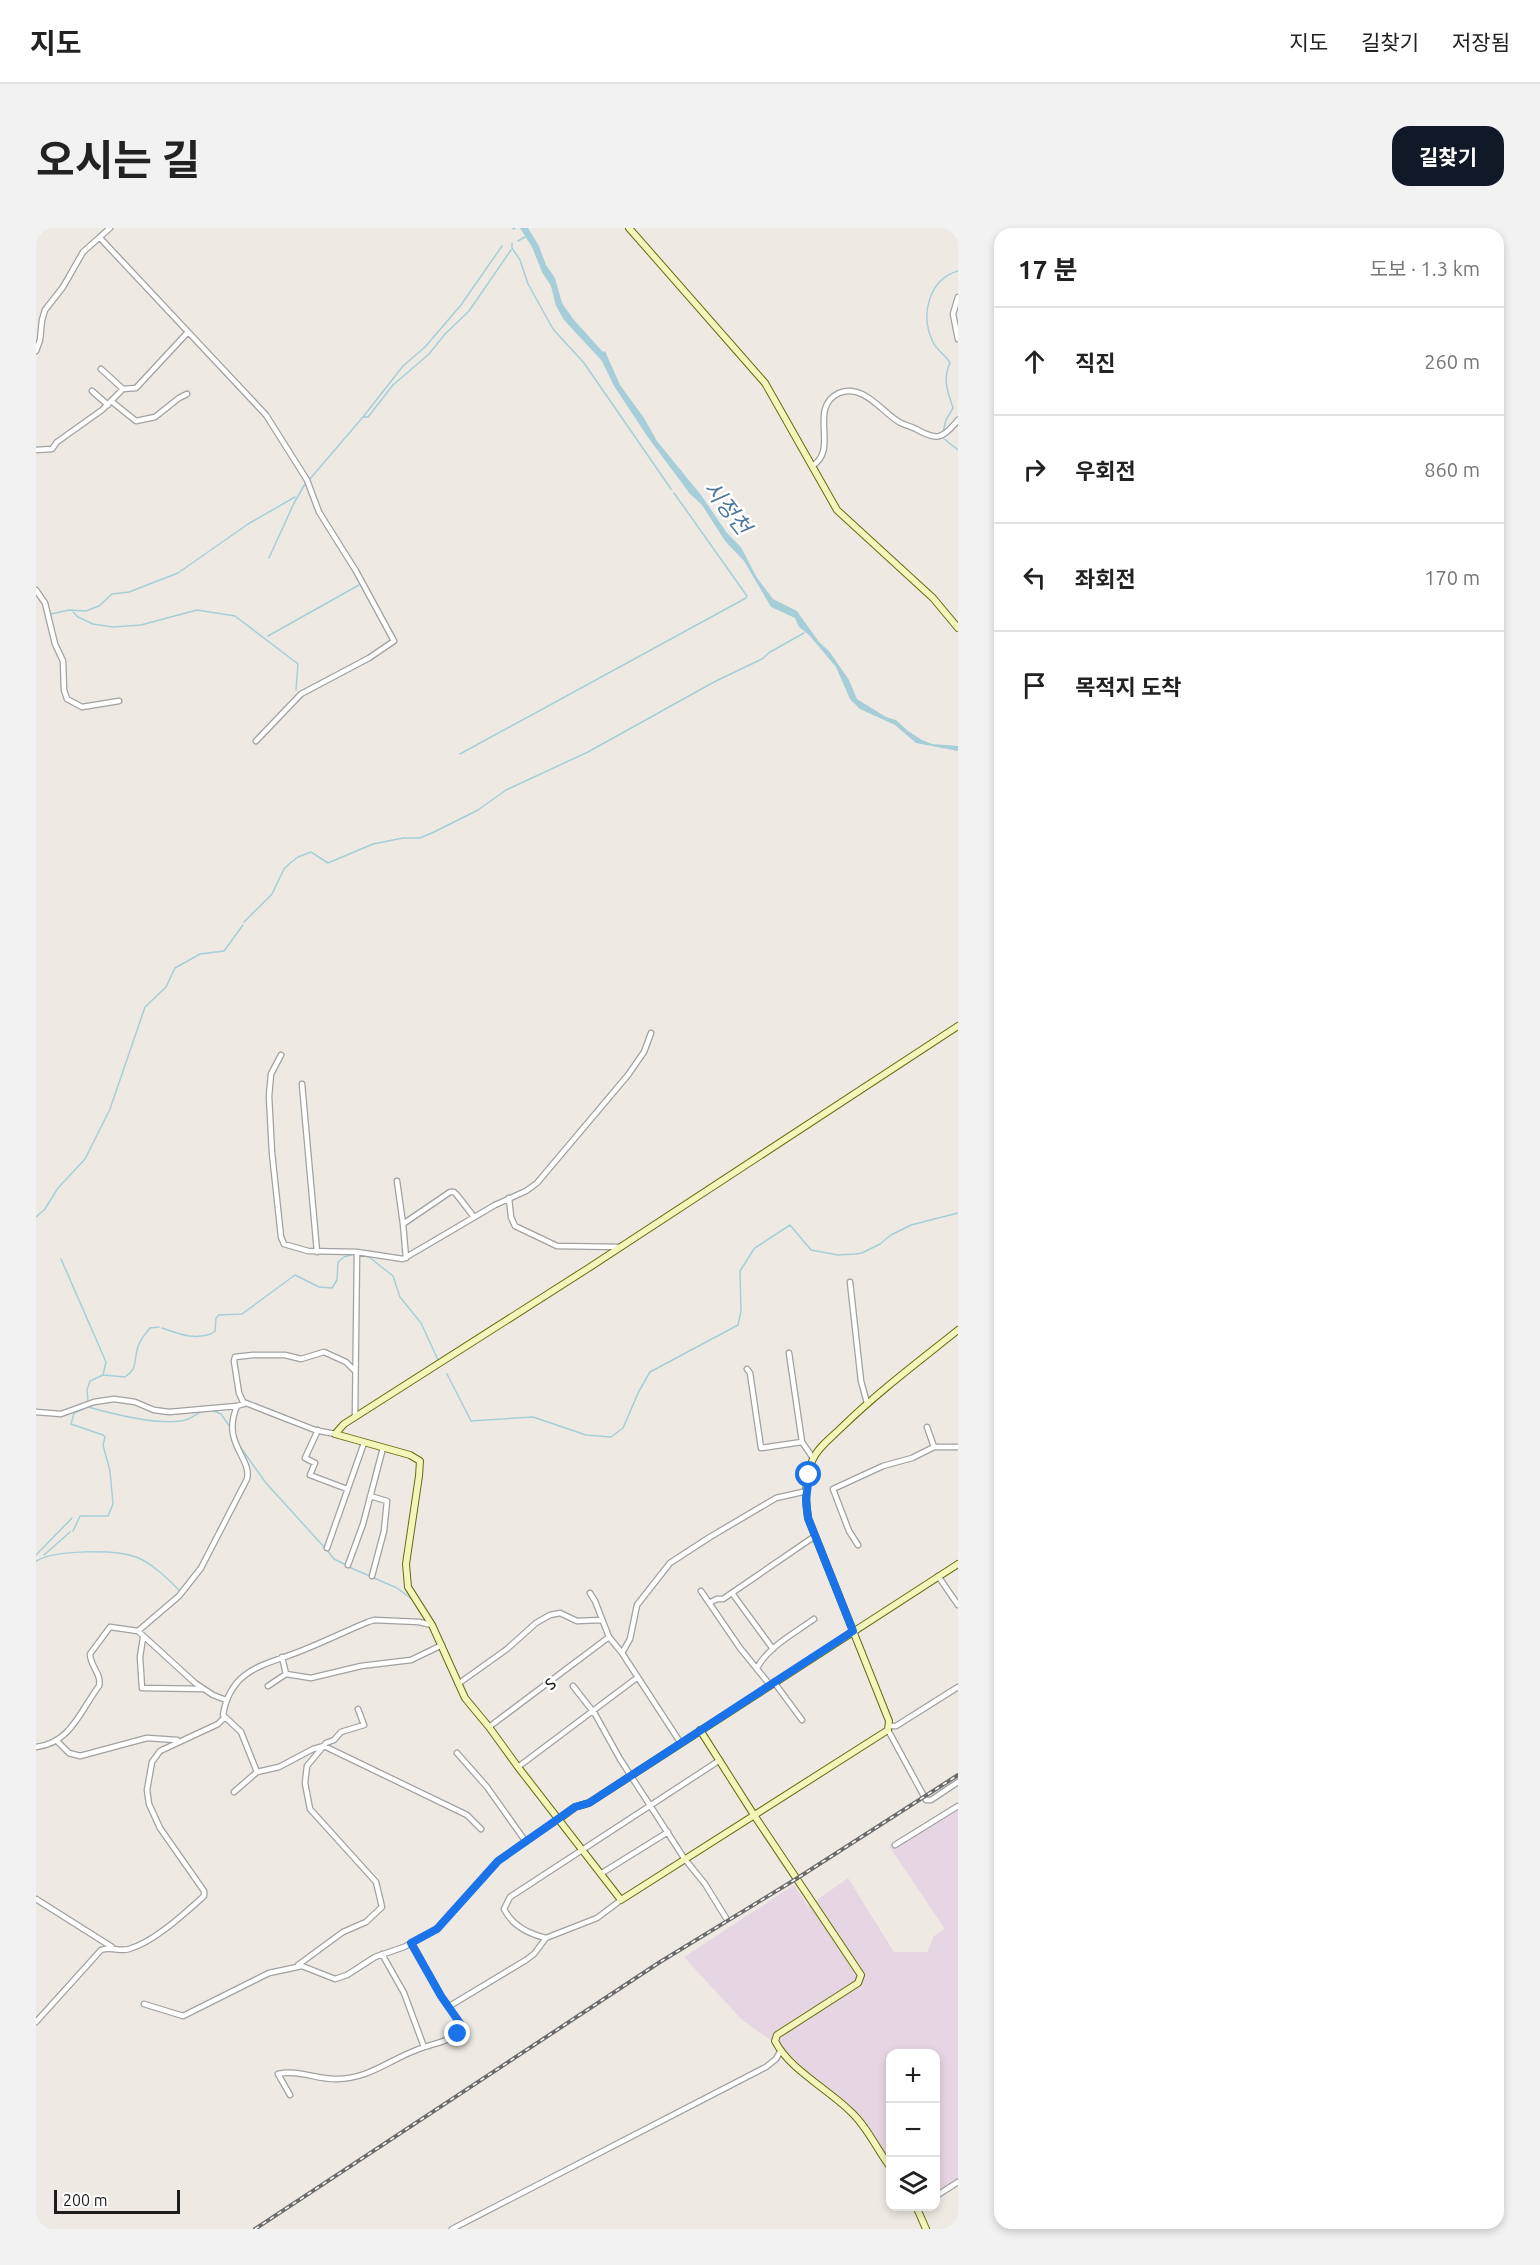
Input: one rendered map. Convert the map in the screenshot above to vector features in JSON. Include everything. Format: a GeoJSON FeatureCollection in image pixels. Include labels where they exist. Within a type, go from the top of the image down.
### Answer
{"type":"FeatureCollection","features":[{"type":"Feature","properties":{"kind":"street"},"geometry":{"type":"LineString","coordinates":[[36,351],[45,310],[63,287],[83,252],[93,242],[101,239],[110,228]]}},
{"type":"Feature","properties":{"kind":"street"},"geometry":{"type":"LineString","coordinates":[[631,229],[762,379],[779,404],[830,498],[843,516],[933,598],[958,628]]}},
{"type":"Feature","properties":{"kind":"street"},"geometry":{"type":"LineString","coordinates":[[101,239],[266,415],[308,481],[319,512],[356,571],[394,641],[369,658],[301,694],[256,741]]}},
{"type":"Feature","properties":{"kind":"street"},"geometry":{"type":"LineString","coordinates":[[958,297],[953,310],[958,339]]}},
{"type":"Feature","properties":{"kind":"street"},"geometry":{"type":"LineString","coordinates":[[36,450],[52,448],[110,403],[123,389],[137,387],[188,332]]}},
{"type":"Feature","properties":{"kind":"street"},"geometry":{"type":"LineString","coordinates":[[101,369],[123,389]]}},
{"type":"Feature","properties":{"kind":"street"},"geometry":{"type":"LineString","coordinates":[[92,391],[136,421],[155,417],[187,394]]}},
{"type":"Feature","properties":{"kind":"street"},"geometry":{"type":"LineString","coordinates":[[813,466],[824,449],[824,409],[841,393],[860,394],[873,401],[898,422],[930,437],[945,434],[958,420]]}},
{"type":"Feature","properties":{"kind":"street"},"geometry":{"type":"LineString","coordinates":[[36,590],[45,603],[55,644],[63,661],[63,685],[67,699],[82,707],[119,701]]}},
{"type":"Feature","properties":{"kind":"street"},"geometry":{"type":"LineString","coordinates":[[336,1434],[340,1426],[587,1269],[958,1026]]}},
{"type":"Feature","properties":{"kind":"street"},"geometry":{"type":"LineString","coordinates":[[281,1054],[271,1074],[269,1096],[272,1153],[281,1237],[287,1245],[317,1252],[357,1252],[399,1259],[406,1258],[474,1217],[531,1188],[640,1060],[651,1033]]}},
{"type":"Feature","properties":{"kind":"street"},"geometry":{"type":"LineString","coordinates":[[302,1084],[317,1252]]}},
{"type":"Feature","properties":{"kind":"street"},"geometry":{"type":"LineString","coordinates":[[397,1180],[406,1258]]}},
{"type":"Feature","properties":{"kind":"street"},"geometry":{"type":"LineString","coordinates":[[403,1224],[450,1192],[454,1192],[474,1217]]}},
{"type":"Feature","properties":{"kind":"street"},"geometry":{"type":"LineString","coordinates":[[509,1198],[515,1226],[552,1245],[620,1246]]}},
{"type":"Feature","properties":{"kind":"street"},"geometry":{"type":"LineString","coordinates":[[355,1417],[357,1252]]}},
{"type":"Feature","properties":{"kind":"street"},"geometry":{"type":"LineString","coordinates":[[850,1282],[861,1382],[867,1403]]}},
{"type":"Feature","properties":{"kind":"street"},"geometry":{"type":"LineString","coordinates":[[958,1330],[867,1403],[813,1458],[807,1491],[807,1510],[815,1536],[889,1728],[926,1800],[931,1800],[958,1782]]}},
{"type":"Feature","properties":{"kind":"street"},"geometry":{"type":"LineString","coordinates":[[244,1404],[237,1386],[235,1357],[285,1355],[301,1359],[324,1352],[346,1362],[355,1371]]}},
{"type":"Feature","properties":{"kind":"street"},"geometry":{"type":"LineString","coordinates":[[789,1353],[802,1442],[813,1458]]}},
{"type":"Feature","properties":{"kind":"street"},"geometry":{"type":"LineString","coordinates":[[747,1369],[750,1373],[761,1448],[802,1442]]}},
{"type":"Feature","properties":{"kind":"street"},"geometry":{"type":"LineString","coordinates":[[36,1412],[61,1414],[97,1401],[114,1399],[135,1402],[154,1410],[169,1412],[244,1404],[318,1430],[410,1455],[420,1461],[405,1575],[408,1587],[432,1625],[465,1698],[584,1849],[621,1900]]}},
{"type":"Feature","properties":{"kind":"street"},"geometry":{"type":"LineString","coordinates":[[138,1631],[179,1596],[201,1568],[247,1479],[247,1469],[232,1435],[237,1406]]}},
{"type":"Feature","properties":{"kind":"street"},"geometry":{"type":"LineString","coordinates":[[927,1427],[934,1447]]}},
{"type":"Feature","properties":{"kind":"street"},"geometry":{"type":"LineString","coordinates":[[318,1430],[305,1458],[315,1462],[310,1475],[347,1489]]}},
{"type":"Feature","properties":{"kind":"street"},"geometry":{"type":"LineString","coordinates":[[327,1548],[364,1443]]}},
{"type":"Feature","properties":{"kind":"street"},"geometry":{"type":"LineString","coordinates":[[858,1545],[849,1531],[833,1489],[883,1466],[912,1458],[934,1447],[958,1448]]}},
{"type":"Feature","properties":{"kind":"street"},"geometry":{"type":"LineString","coordinates":[[348,1565],[383,1448]]}},
{"type":"Feature","properties":{"kind":"street"},"geometry":{"type":"LineString","coordinates":[[622,1653],[630,1639],[637,1605],[670,1563],[776,1498],[807,1491]]}},
{"type":"Feature","properties":{"kind":"street"},"geometry":{"type":"LineString","coordinates":[[370,1496],[387,1501],[384,1531],[372,1576]]}},
{"type":"Feature","properties":{"kind":"street"},"geometry":{"type":"LineString","coordinates":[[709,1604],[717,1599],[723,1599],[815,1536]]}},
{"type":"Feature","properties":{"kind":"street"},"geometry":{"type":"LineString","coordinates":[[298,1965],[335,1979],[343,1977],[382,1954],[411,1943],[437,1929],[491,1868],[575,1807],[589,1803],[958,1564]]}},
{"type":"Feature","properties":{"kind":"street"},"geometry":{"type":"LineString","coordinates":[[938,1576],[958,1605]]}},
{"type":"Feature","properties":{"kind":"street"},"geometry":{"type":"LineString","coordinates":[[700,1591],[740,1648],[802,1720]]}},
{"type":"Feature","properties":{"kind":"street"},"geometry":{"type":"LineString","coordinates":[[590,1593],[609,1637],[622,1653],[680,1742]]}},
{"type":"Feature","properties":{"kind":"street"},"geometry":{"type":"LineString","coordinates":[[732,1593],[773,1649]]}},
{"type":"Feature","properties":{"kind":"street"},"geometry":{"type":"LineString","coordinates":[[458,1684],[507,1649],[536,1623],[550,1615],[560,1613],[578,1621],[601,1620]]}},
{"type":"Feature","properties":{"kind":"street"},"geometry":{"type":"LineString","coordinates":[[757,1668],[761,1660],[773,1649],[814,1619]]}},
{"type":"Feature","properties":{"kind":"street"},"geometry":{"type":"LineString","coordinates":[[36,2022],[101,1950],[130,1949],[154,1936],[205,1894],[160,1828],[148,1800],[152,1762],[164,1748],[218,1724],[224,1718],[226,1700],[233,1686],[259,1666],[310,1648],[374,1620],[419,1622],[432,1625]]}},
{"type":"Feature","properties":{"kind":"street"},"geometry":{"type":"LineString","coordinates":[[36,1747],[57,1741],[72,1728],[100,1684],[89,1657],[96,1642],[110,1627],[138,1631],[143,1638],[203,1689],[226,1700]]}},
{"type":"Feature","properties":{"kind":"street","name":"s"},"geometry":{"type":"LineString","coordinates":[[489,1726],[609,1637]]}},
{"type":"Feature","properties":{"kind":"street"},"geometry":{"type":"LineString","coordinates":[[143,1638],[140,1657],[142,1689],[203,1689]]}},
{"type":"Feature","properties":{"kind":"street"},"geometry":{"type":"LineString","coordinates":[[268,1686],[286,1674],[311,1678],[360,1666],[411,1660],[442,1645]]}},
{"type":"Feature","properties":{"kind":"street"},"geometry":{"type":"LineString","coordinates":[[282,1657],[286,1674]]}},
{"type":"Feature","properties":{"kind":"street"},"geometry":{"type":"LineString","coordinates":[[518,1767],[638,1677]]}},
{"type":"Feature","properties":{"kind":"street"},"geometry":{"type":"LineString","coordinates":[[573,1686],[592,1710],[684,1858],[705,1884],[726,1918]]}},
{"type":"Feature","properties":{"kind":"street"},"geometry":{"type":"LineString","coordinates":[[448,2007],[526,1960],[534,1954],[546,1938],[597,1918],[684,1858],[958,1687]]}},
{"type":"Feature","properties":{"kind":"street"},"geometry":{"type":"LineString","coordinates":[[144,2004],[183,2016],[269,1973],[298,1965],[343,1932],[366,1922],[382,1907],[376,1882],[309,1807],[306,1783],[307,1766],[324,1746],[341,1732],[364,1725],[357,1709]]}},
{"type":"Feature","properties":{"kind":"street"},"geometry":{"type":"LineString","coordinates":[[224,1718],[238,1727],[257,1772]]}},
{"type":"Feature","properties":{"kind":"street"},"geometry":{"type":"LineString","coordinates":[[700,1730],[861,1976],[858,1983],[777,2035],[775,2041],[801,2071],[850,2111],[886,2161]]}},
{"type":"Feature","properties":{"kind":"street"},"geometry":{"type":"LineString","coordinates":[[57,1741],[69,1753],[80,1756],[147,1738],[180,1740]]}},
{"type":"Feature","properties":{"kind":"street"},"geometry":{"type":"LineString","coordinates":[[234,1792],[238,1791],[244,1782],[257,1772],[279,1767],[313,1749],[324,1746],[467,1815],[481,1829]]}},
{"type":"Feature","properties":{"kind":"street"},"geometry":{"type":"LineString","coordinates":[[457,1753],[487,1787],[526,1842]]}},
{"type":"Feature","properties":{"kind":"street"},"geometry":{"type":"LineString","coordinates":[[546,1938],[519,1927],[513,1922],[504,1909],[510,1898],[720,1760]]}},
{"type":"Feature","properties":{"kind":"street"},"geometry":{"type":"LineString","coordinates":[[895,1845],[958,1806]]}},
{"type":"Feature","properties":{"kind":"street"},"geometry":{"type":"LineString","coordinates":[[602,1873],[668,1832]]}},
{"type":"Feature","properties":{"kind":"street"},"geometry":{"type":"LineString","coordinates":[[36,1899],[115,1949]]}},
{"type":"Feature","properties":{"kind":"street"},"geometry":{"type":"LineString","coordinates":[[290,2095],[278,2074],[296,2073],[336,2079],[353,2078],[424,2047],[447,2041],[465,2030],[448,2007],[411,1943]]}},
{"type":"Feature","properties":{"kind":"street"},"geometry":{"type":"LineString","coordinates":[[382,1954],[404,1993],[424,2047]]}},
{"type":"Feature","properties":{"kind":"street"},"geometry":{"type":"LineString","coordinates":[[452,2229],[757,2072],[773,2062],[781,2050]]}},
{"type":"Feature","properties":{"kind":"street"},"geometry":{"type":"LineString","coordinates":[[940,2193],[958,2182]]}},
{"type":"Feature","properties":{"kind":"street"},"geometry":{"type":"LineString","coordinates":[[919,2211],[926,2229]]}},
{"type":"Feature","properties":{"kind":"shaded area"},"geometry":{"type":"Polygon","coordinates":[[[958,1803],[958,2179],[940,2191],[940,2049],[886,2049],[886,2158],[850,2105],[811,2075],[786,2051],[742,2020],[684,1957],[794,1885],[808,1906],[848,1878],[894,1952],[927,1952],[934,1936],[945,1929],[889,1846],[958,1803]]]}},
{"type":"Feature","properties":{"kind":"water"},"geometry":{"type":"Polygon","coordinates":[[[520,228],[528,228],[539,246],[546,265],[555,278],[562,303],[574,320],[603,352],[605,351],[620,385],[644,418],[657,441],[701,495],[727,533],[741,547],[757,578],[773,599],[797,611],[849,680],[857,699],[886,717],[896,720],[922,740],[932,744],[958,746],[958,751],[916,743],[895,725],[860,709],[850,699],[836,667],[809,635],[799,627],[795,618],[771,607],[744,561],[725,541],[702,505],[690,494],[647,436],[614,386],[602,361],[564,320],[556,306],[551,286],[520,228]]]}},
{"type":"Feature","properties":{"kind":"waterway"},"geometry":{"type":"LineString","coordinates":[[518,241],[525,237]]}},
{"type":"Feature","properties":{"kind":"waterway"},"geometry":{"type":"LineString","coordinates":[[512,243],[512,248],[520,260],[528,284],[553,329],[584,363],[671,489]]}},
{"type":"Feature","properties":{"kind":"waterway"},"geometry":{"type":"LineString","coordinates":[[309,480],[403,366],[425,347],[461,305],[502,246]]}},
{"type":"Feature","properties":{"kind":"waterway"},"geometry":{"type":"LineString","coordinates":[[364,417],[368,417],[393,385],[429,354],[445,334],[469,311],[511,250]]}},
{"type":"Feature","properties":{"kind":"waterway"},"geometry":{"type":"LineString","coordinates":[[943,432],[946,420],[953,408],[946,380],[950,363],[933,342],[929,332],[927,310],[933,291],[940,282],[958,271]]}},
{"type":"Feature","properties":{"kind":"waterway"},"geometry":{"type":"LineString","coordinates":[[943,438],[958,450]]}},
{"type":"Feature","properties":{"kind":"waterway"},"geometry":{"type":"LineString","coordinates":[[269,558],[305,484]]}},
{"type":"Feature","properties":{"kind":"waterway"},"geometry":{"type":"LineString","coordinates":[[460,754],[746,598],[747,596],[674,493]]}},
{"type":"Feature","properties":{"kind":"waterway"},"geometry":{"type":"LineString","coordinates":[[51,614],[69,610],[86,611],[99,606],[112,594],[129,592],[178,573],[248,524],[295,497]]}},
{"type":"Feature","properties":{"kind":"waterway"},"geometry":{"type":"LineString","coordinates":[[268,636],[359,585]]}},
{"type":"Feature","properties":{"kind":"waterway"},"geometry":{"type":"LineString","coordinates":[[73,612],[93,624],[113,627],[141,625],[197,610],[235,616],[298,664],[296,690]]}},
{"type":"Feature","properties":{"kind":"waterway"},"geometry":{"type":"LineString","coordinates":[[244,922],[272,894],[284,869],[298,857],[311,852],[328,863],[373,844],[403,838],[420,838],[434,832],[478,810],[506,790],[588,752],[714,682],[762,659],[804,633]]}},
{"type":"Feature","properties":{"kind":"waterway"},"geometry":{"type":"LineString","coordinates":[[36,1217],[45,1209],[58,1188],[85,1159],[110,1109],[145,1007],[166,987],[175,968],[200,954],[224,951],[243,925]]}},
{"type":"Feature","properties":{"kind":"waterway"},"geometry":{"type":"LineString","coordinates":[[755,1248],[790,1225],[811,1250],[838,1255],[862,1253],[911,1225],[958,1213]]}},
{"type":"Feature","properties":{"kind":"waterway"},"geometry":{"type":"LineString","coordinates":[[447,1374],[471,1421],[533,1417],[586,1435],[611,1437],[623,1428],[650,1372],[738,1325],[741,1311],[740,1271],[754,1249]]}},
{"type":"Feature","properties":{"kind":"waterway"},"geometry":{"type":"LineString","coordinates":[[212,1333],[215,1331],[216,1318],[219,1315],[242,1314],[295,1275],[319,1287],[332,1288],[337,1280],[338,1262],[354,1254]]}},
{"type":"Feature","properties":{"kind":"waterway"},"geometry":{"type":"LineString","coordinates":[[359,1255],[369,1257],[393,1276],[400,1297],[421,1323],[438,1360]]}},
{"type":"Feature","properties":{"kind":"waterway"},"geometry":{"type":"LineString","coordinates":[[61,1259],[106,1362],[103,1375]]}},
{"type":"Feature","properties":{"kind":"waterway"},"geometry":{"type":"LineString","coordinates":[[88,1401],[87,1390],[90,1381],[103,1375],[125,1377],[129,1374],[142,1338],[150,1328],[159,1327]]}},
{"type":"Feature","properties":{"kind":"waterway"},"geometry":{"type":"LineString","coordinates":[[162,1328],[192,1336],[211,1334]]}},
{"type":"Feature","properties":{"kind":"waterway"},"geometry":{"type":"LineString","coordinates":[[88,1407],[134,1418],[171,1422],[190,1418],[202,1411]]}},
{"type":"Feature","properties":{"kind":"waterway"},"geometry":{"type":"LineString","coordinates":[[73,1531],[80,1516],[108,1516],[113,1504],[110,1471],[103,1445],[105,1437],[71,1424],[74,1413],[88,1407]]}},
{"type":"Feature","properties":{"kind":"waterway"},"geometry":{"type":"LineString","coordinates":[[212,1410],[221,1414],[230,1427]]}},
{"type":"Feature","properties":{"kind":"waterway"},"geometry":{"type":"LineString","coordinates":[[235,1435],[241,1448],[266,1483],[325,1548]]}},
{"type":"Feature","properties":{"kind":"waterway"},"geometry":{"type":"LineString","coordinates":[[36,1555],[72,1518]]}},
{"type":"Feature","properties":{"kind":"waterway"},"geometry":{"type":"LineString","coordinates":[[44,1555],[70,1532]]}},
{"type":"Feature","properties":{"kind":"waterway"},"geometry":{"type":"LineString","coordinates":[[327,1550],[334,1559],[346,1565]]}},
{"type":"Feature","properties":{"kind":"waterway"},"geometry":{"type":"LineString","coordinates":[[36,1561],[45,1557],[70,1553],[126,1554],[148,1563],[180,1591]]}},
{"type":"Feature","properties":{"kind":"waterway"},"geometry":{"type":"LineString","coordinates":[[349,1567],[397,1588],[413,1600]]}},
{"type":"Feature","properties":{"kind":"railway"},"geometry":{"type":"LineString","coordinates":[[255,2229],[660,1962],[796,1879],[958,1775]]}},
{"type":"Feature","properties":{"kind":"route"},"geometry":{"type":"LineString","coordinates":[[458,2034],[464,2029],[441,1996],[411,1943],[437,1929],[491,1868],[505,1856],[575,1807],[589,1803],[853,1631],[808,1518],[806,1500],[809,1475]]}},
{"type":"Feature","properties":{"kind":"water label","name":"시정천"},"geometry":{"type":"Point","coordinates":[728,507]}}]}
